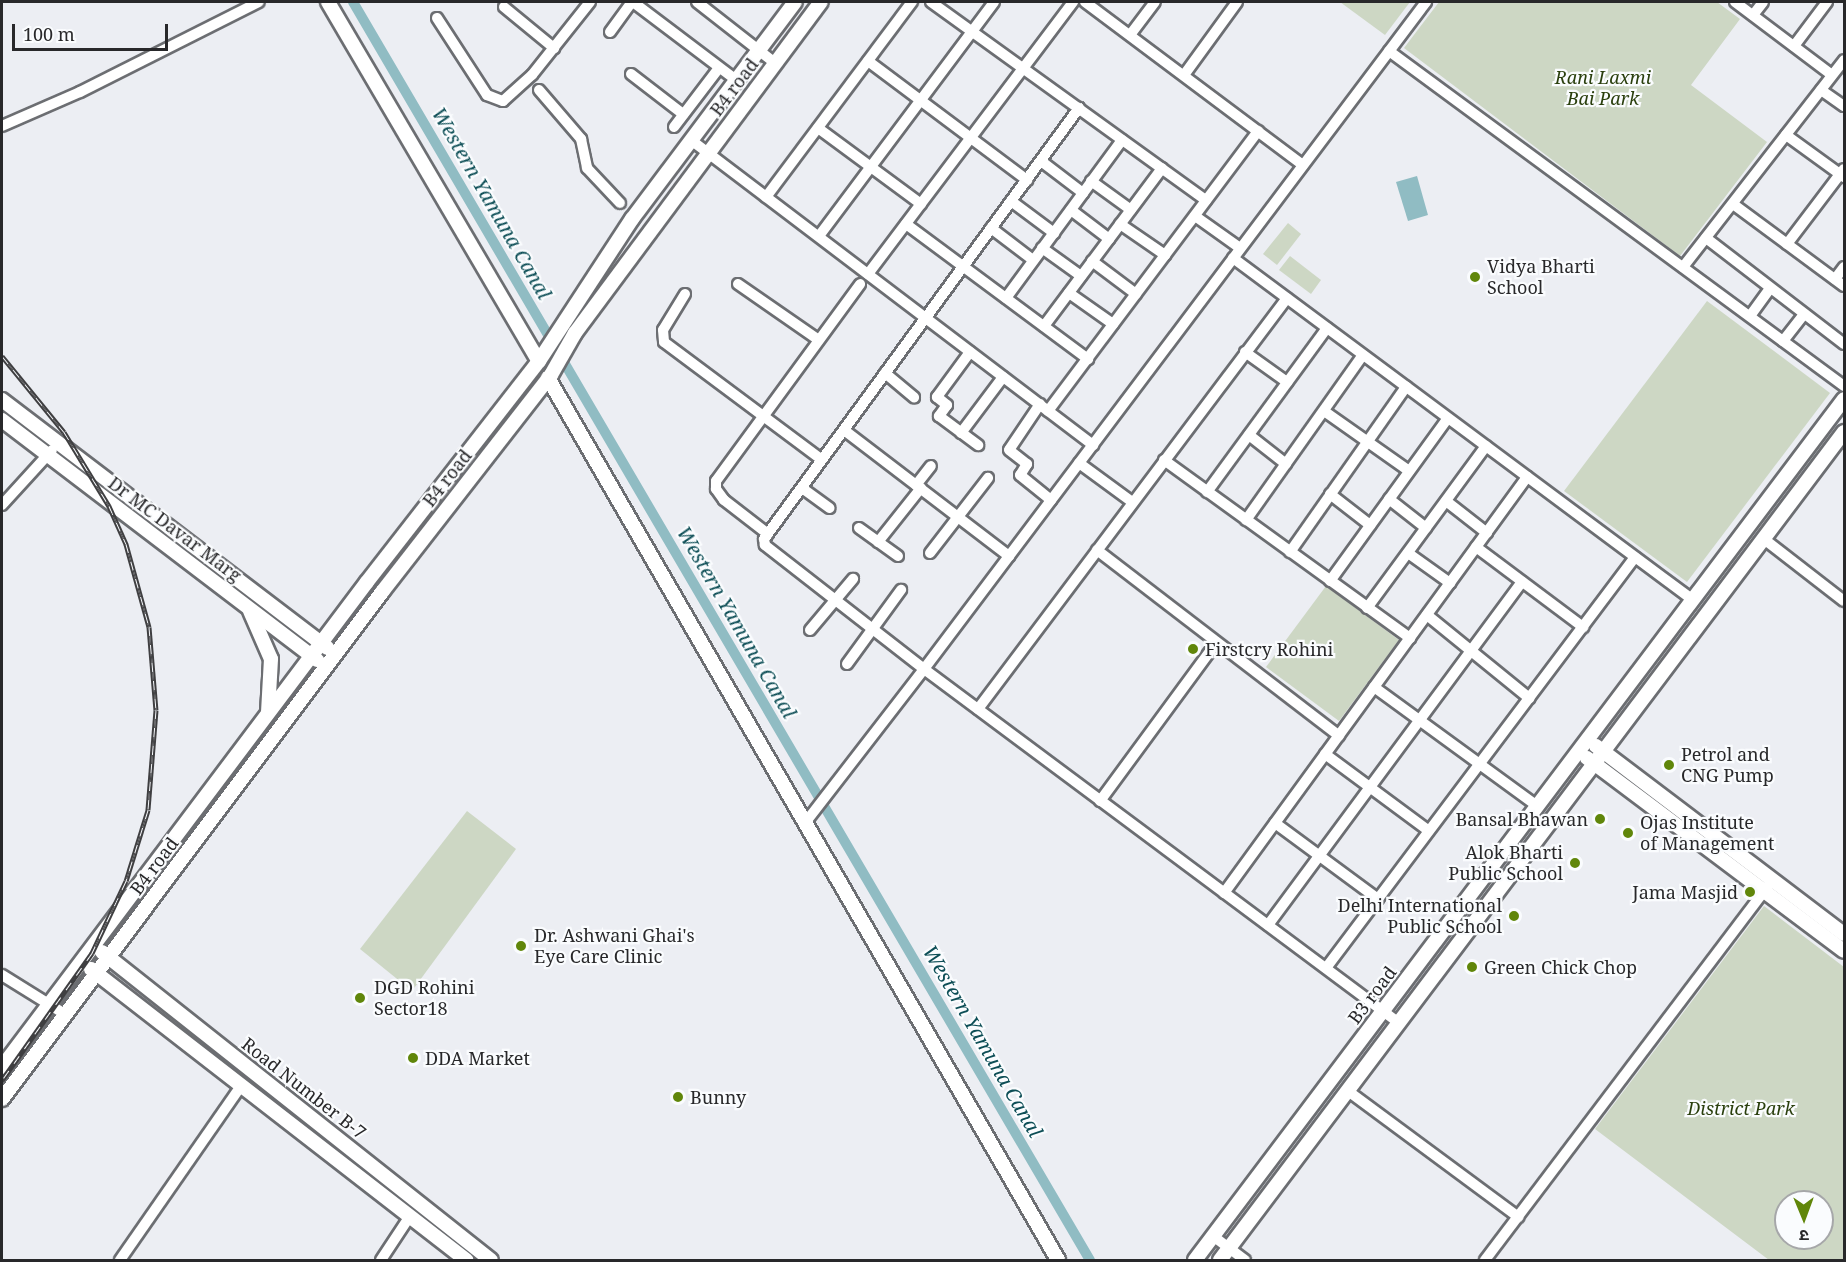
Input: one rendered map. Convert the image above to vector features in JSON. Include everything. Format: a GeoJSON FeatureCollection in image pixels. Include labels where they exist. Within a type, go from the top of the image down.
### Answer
{"type":"FeatureCollection","features":[{"type":"Feature","properties":{"kind":"street"},"geometry":{"type":"LineString","coordinates":[[2,126],[80,92],[259,2]]}},
{"type":"Feature","properties":{"kind":"street"},"geometry":{"type":"LineString","coordinates":[[328,2],[542,358]]}},
{"type":"Feature","properties":{"kind":"street"},"geometry":{"type":"LineString","coordinates":[[436,18],[494,101],[510,98],[590,2]]}},
{"type":"Feature","properties":{"kind":"street"},"geometry":{"type":"LineString","coordinates":[[610,32],[633,2],[736,80]]}},
{"type":"Feature","properties":{"kind":"street"},"geometry":{"type":"LineString","coordinates":[[700,2],[775,63]]}},
{"type":"Feature","properties":{"kind":"street","name":"B4 road"},"geometry":{"type":"LineString","coordinates":[[2,1067],[321,643],[542,358],[567,314],[691,140],[795,2]]}},
{"type":"Feature","properties":{"kind":"street","name":"B4 road"},"geometry":{"type":"LineString","coordinates":[[2,1099],[325,668],[549,376],[574,333],[821,2]]}},
{"type":"Feature","properties":{"kind":"street"},"geometry":{"type":"LineString","coordinates":[[766,197],[912,2]]}},
{"type":"Feature","properties":{"kind":"street"},"geometry":{"type":"LineString","coordinates":[[931,2],[1206,200]]}},
{"type":"Feature","properties":{"kind":"street"},"geometry":{"type":"LineString","coordinates":[[819,236],[994,2]]}},
{"type":"Feature","properties":{"kind":"street"},"geometry":{"type":"LineString","coordinates":[[868,274],[1073,2]]}},
{"type":"Feature","properties":{"kind":"street"},"geometry":{"type":"LineString","coordinates":[[1085,2],[1303,165]]}},
{"type":"Feature","properties":{"kind":"street"},"geometry":{"type":"LineString","coordinates":[[1130,35],[1155,2]]}},
{"type":"Feature","properties":{"kind":"street"},"geometry":{"type":"LineString","coordinates":[[1184,75],[1235,5],[1223,2]]}},
{"type":"Feature","properties":{"kind":"street"},"geometry":{"type":"LineString","coordinates":[[809,819],[1426,2]]}},
{"type":"Feature","properties":{"kind":"street"},"geometry":{"type":"LineString","coordinates":[[1735,2],[1832,75]]}},
{"type":"Feature","properties":{"kind":"street"},"geometry":{"type":"LineString","coordinates":[[1753,15],[1763,2]]}},
{"type":"Feature","properties":{"kind":"street"},"geometry":{"type":"LineString","coordinates":[[1794,46],[1827,2]]}},
{"type":"Feature","properties":{"kind":"street"},"geometry":{"type":"LineString","coordinates":[[504,6],[554,48]]}},
{"type":"Feature","properties":{"kind":"street"},"geometry":{"type":"LineString","coordinates":[[1389,51],[1845,386]]}},
{"type":"Feature","properties":{"kind":"street"},"geometry":{"type":"LineString","coordinates":[[1683,267],[1845,60]]}},
{"type":"Feature","properties":{"kind":"street"},"geometry":{"type":"LineString","coordinates":[[868,61],[1026,180]]}},
{"type":"Feature","properties":{"kind":"street"},"geometry":{"type":"LineString","coordinates":[[674,127],[718,68]]}},
{"type":"Feature","properties":{"kind":"street"},"geometry":{"type":"LineString","coordinates":[[631,74],[683,114]]}},
{"type":"Feature","properties":{"kind":"street"},"geometry":{"type":"LineString","coordinates":[[540,90],[581,139],[587,168],[620,203]]}},
{"type":"Feature","properties":{"kind":"street"},"geometry":{"type":"LineString","coordinates":[[1821,90],[1845,106]]}},
{"type":"Feature","properties":{"kind":"street"},"geometry":{"type":"LineString","coordinates":[[1079,108],[821,459],[768,534],[765,545],[924,669],[1399,1023]]}},
{"type":"Feature","properties":{"kind":"street"},"geometry":{"type":"LineString","coordinates":[[818,128],[921,204]]}},
{"type":"Feature","properties":{"kind":"street"},"geometry":{"type":"LineString","coordinates":[[1051,500],[1020,475],[1027,464],[1009,450],[1088,359],[1258,131]]}},
{"type":"Feature","properties":{"kind":"street"},"geometry":{"type":"LineString","coordinates":[[1786,135],[1843,174],[1787,244]]}},
{"type":"Feature","properties":{"kind":"street"},"geometry":{"type":"LineString","coordinates":[[691,140],[1093,445]]}},
{"type":"Feature","properties":{"kind":"street"},"geometry":{"type":"LineString","coordinates":[[1006,298],[1122,140]]}},
{"type":"Feature","properties":{"kind":"street"},"geometry":{"type":"LineString","coordinates":[[1041,161],[1083,192]]}},
{"type":"Feature","properties":{"kind":"street"},"geometry":{"type":"LineString","coordinates":[[1044,326],[1162,168]]}},
{"type":"Feature","properties":{"kind":"street"},"geometry":{"type":"LineString","coordinates":[[1092,182],[1131,210]]}},
{"type":"Feature","properties":{"kind":"street"},"geometry":{"type":"LineString","coordinates":[[1011,201],[1054,233]]}},
{"type":"Feature","properties":{"kind":"street"},"geometry":{"type":"LineString","coordinates":[[1733,204],[1840,282],[1845,267]]}},
{"type":"Feature","properties":{"kind":"street"},"geometry":{"type":"LineString","coordinates":[[1071,210],[1109,239]]}},
{"type":"Feature","properties":{"kind":"street"},"geometry":{"type":"LineString","coordinates":[[1195,216],[1240,248]]}},
{"type":"Feature","properties":{"kind":"street"},"geometry":{"type":"LineString","coordinates":[[906,224],[1088,359]]}},
{"type":"Feature","properties":{"kind":"street"},"geometry":{"type":"LineString","coordinates":[[1120,224],[1165,255]]}},
{"type":"Feature","properties":{"kind":"street"},"geometry":{"type":"LineString","coordinates":[[991,228],[1033,260]]}},
{"type":"Feature","properties":{"kind":"street"},"geometry":{"type":"LineString","coordinates":[[1706,238],[1845,344]]}},
{"type":"Feature","properties":{"kind":"street"},"geometry":{"type":"LineString","coordinates":[[1042,248],[1081,276]]}},
{"type":"Feature","properties":{"kind":"street"},"geometry":{"type":"LineString","coordinates":[[1233,258],[1693,600]]}},
{"type":"Feature","properties":{"kind":"street"},"geometry":{"type":"LineString","coordinates":[[1092,261],[1136,294]]}},
{"type":"Feature","properties":{"kind":"street"},"geometry":{"type":"LineString","coordinates":[[738,284],[819,340]]}},
{"type":"Feature","properties":{"kind":"street"},"geometry":{"type":"LineString","coordinates":[[768,534],[716,489],[723,466],[860,284]]}},
{"type":"Feature","properties":{"kind":"street"},"geometry":{"type":"LineString","coordinates":[[1750,316],[1770,288]]}},
{"type":"Feature","properties":{"kind":"street"},"geometry":{"type":"LineString","coordinates":[[1069,293],[1113,324]]}},
{"type":"Feature","properties":{"kind":"street"},"geometry":{"type":"LineString","coordinates":[[684,294],[663,330],[664,342],[821,459]]}},
{"type":"Feature","properties":{"kind":"street"},"geometry":{"type":"LineString","coordinates":[[978,709],[1287,298]]}},
{"type":"Feature","properties":{"kind":"street"},"geometry":{"type":"LineString","coordinates":[[1783,341],[1804,314]]}},
{"type":"Feature","properties":{"kind":"street"},"geometry":{"type":"LineString","coordinates":[[1207,492],[1327,328]]}},
{"type":"Feature","properties":{"kind":"street"},"geometry":{"type":"LineString","coordinates":[[970,352],[937,397],[947,405],[939,416],[978,446]]}},
{"type":"Feature","properties":{"kind":"street"},"geometry":{"type":"LineString","coordinates":[[1245,352],[1287,382]]}},
{"type":"Feature","properties":{"kind":"street"},"geometry":{"type":"LineString","coordinates":[[1246,520],[1363,355]]}},
{"type":"Feature","properties":{"kind":"street"},"geometry":{"type":"LineString","coordinates":[[885,373],[914,397]]}},
{"type":"Feature","properties":{"kind":"street"},"geometry":{"type":"LineString","coordinates":[[549,376],[809,819],[1058,1260]]}},
{"type":"Feature","properties":{"kind":"street"},"geometry":{"type":"LineString","coordinates":[[961,433],[1003,376]]}},
{"type":"Feature","properties":{"kind":"street"},"geometry":{"type":"LineString","coordinates":[[1290,552],[1406,387]]}},
{"type":"Feature","properties":{"kind":"street","name":"B3 road"},"geometry":{"type":"LineString","coordinates":[[1194,1260],[1845,399]]}},
{"type":"Feature","properties":{"kind":"street"},"geometry":{"type":"LineString","coordinates":[[2,400],[335,655]]}},
{"type":"Feature","properties":{"kind":"street"},"geometry":{"type":"LineString","coordinates":[[1324,411],[1408,471]]}},
{"type":"Feature","properties":{"kind":"street"},"geometry":{"type":"LineString","coordinates":[[1330,581],[1448,418]]}},
{"type":"Feature","properties":{"kind":"street","name":"Dr MC Davar Marg"},"geometry":{"type":"LineString","coordinates":[[2,420],[325,668]]}},
{"type":"Feature","properties":{"kind":"street"},"geometry":{"type":"LineString","coordinates":[[844,430],[1009,556]]}},
{"type":"Feature","properties":{"kind":"street"},"geometry":{"type":"LineString","coordinates":[[1220,1260],[1845,432]]}},
{"type":"Feature","properties":{"kind":"street"},"geometry":{"type":"LineString","coordinates":[[1249,435],[1286,464]]}},
{"type":"Feature","properties":{"kind":"street"},"geometry":{"type":"LineString","coordinates":[[2,505],[59,444]]}},
{"type":"Feature","properties":{"kind":"street"},"geometry":{"type":"LineString","coordinates":[[1368,608],[1486,446]]}},
{"type":"Feature","properties":{"kind":"street"},"geometry":{"type":"LineString","coordinates":[[1164,460],[1410,638]]}},
{"type":"Feature","properties":{"kind":"street"},"geometry":{"type":"LineString","coordinates":[[1079,463],[1132,502]]}},
{"type":"Feature","properties":{"kind":"street"},"geometry":{"type":"LineString","coordinates":[[878,542],[919,487],[931,466]]}},
{"type":"Feature","properties":{"kind":"street"},"geometry":{"type":"LineString","coordinates":[[1224,893],[1527,477]]}},
{"type":"Feature","properties":{"kind":"street"},"geometry":{"type":"LineString","coordinates":[[930,553],[988,478]]}},
{"type":"Feature","properties":{"kind":"street"},"geometry":{"type":"LineString","coordinates":[[802,488],[830,508]]}},
{"type":"Feature","properties":{"kind":"street"},"geometry":{"type":"LineString","coordinates":[[1330,494],[1370,525]]}},
{"type":"Feature","properties":{"kind":"street"},"geometry":{"type":"LineString","coordinates":[[1389,499],[1426,528]]}},
{"type":"Feature","properties":{"kind":"street"},"geometry":{"type":"LineString","coordinates":[[1446,501],[1487,533]]}},
{"type":"Feature","properties":{"kind":"street"},"geometry":{"type":"LineString","coordinates":[[859,528],[898,556]]}},
{"type":"Feature","properties":{"kind":"street"},"geometry":{"type":"LineString","coordinates":[[1764,539],[1845,601]]}},
{"type":"Feature","properties":{"kind":"street"},"geometry":{"type":"LineString","coordinates":[[1476,548],[1583,627]]}},
{"type":"Feature","properties":{"kind":"street"},"geometry":{"type":"LineString","coordinates":[[1097,550],[1339,736]]}},
{"type":"Feature","properties":{"kind":"street"},"geometry":{"type":"LineString","coordinates":[[1408,553],[1450,583]]}},
{"type":"Feature","properties":{"kind":"street"},"geometry":{"type":"LineString","coordinates":[[1326,968],[1635,557]]}},
{"type":"Feature","properties":{"kind":"street"},"geometry":{"type":"LineString","coordinates":[[810,630],[853,579]]}},
{"type":"Feature","properties":{"kind":"street"},"geometry":{"type":"LineString","coordinates":[[1268,925],[1522,582]]}},
{"type":"Feature","properties":{"kind":"street"},"geometry":{"type":"LineString","coordinates":[[848,664],[901,590]]}},
{"type":"Feature","properties":{"kind":"street"},"geometry":{"type":"LineString","coordinates":[[248,607],[271,659],[267,714]]}},
{"type":"Feature","properties":{"kind":"street"},"geometry":{"type":"LineString","coordinates":[[1427,615],[1529,698]]}},
{"type":"Feature","properties":{"kind":"street"},"geometry":{"type":"LineString","coordinates":[[1100,801],[1217,642]]}},
{"type":"Feature","properties":{"kind":"street"},"geometry":{"type":"LineString","coordinates":[[1374,687],[1537,806]]}},
{"type":"Feature","properties":{"kind":"street"},"geometry":{"type":"LineString","coordinates":[[1583,745],[1768,885],[1845,951]]}},
{"type":"Feature","properties":{"kind":"street"},"geometry":{"type":"LineString","coordinates":[[1325,754],[1429,831]]}},
{"type":"Feature","properties":{"kind":"street"},"geometry":{"type":"LineString","coordinates":[[188,820],[203,831]]}},
{"type":"Feature","properties":{"kind":"street"},"geometry":{"type":"LineString","coordinates":[[1275,823],[1378,899]]}},
{"type":"Feature","properties":{"kind":"street"},"geometry":{"type":"LineString","coordinates":[[1768,885],[1845,934]]}},
{"type":"Feature","properties":{"kind":"street"},"geometry":{"type":"LineString","coordinates":[[1485,1260],[1768,885]]}},
{"type":"Feature","properties":{"kind":"street","name":"Road Number B-7"},"geometry":{"type":"LineString","coordinates":[[94,944],[488,1260]]}},
{"type":"Feature","properties":{"kind":"street","name":"Road Number B-7"},"geometry":{"type":"LineString","coordinates":[[81,961],[466,1260]]}},
{"type":"Feature","properties":{"kind":"street"},"geometry":{"type":"LineString","coordinates":[[2,975],[65,1014]]}},
{"type":"Feature","properties":{"kind":"street"},"geometry":{"type":"LineString","coordinates":[[120,1260],[241,1086]]}},
{"type":"Feature","properties":{"kind":"street"},"geometry":{"type":"LineString","coordinates":[[1348,1091],[1518,1217]]}},
{"type":"Feature","properties":{"kind":"street"},"geometry":{"type":"LineString","coordinates":[[381,1260],[410,1216]]}},
{"type":"Feature","properties":{"kind":"street"},"geometry":{"type":"LineString","coordinates":[[1213,1236],[1245,1260]]}},
{"type":"Feature","properties":{"kind":"green space"},"geometry":{"type":"Polygon","coordinates":[[[1340,2],[1410,2],[1385,35],[1340,2]]]}},
{"type":"Feature","properties":{"kind":"green space","name":"Rani Laxmi Bai Park"},"geometry":{"type":"Polygon","coordinates":[[[1439,2],[1717,2],[1740,19],[1691,85],[1767,142],[1680,256],[1404,48],[1439,2]]]}},
{"type":"Feature","properties":{"kind":"green space"},"geometry":{"type":"Polygon","coordinates":[[[1288,223],[1301,234],[1277,265],[1263,254],[1288,223]]]}},
{"type":"Feature","properties":{"kind":"green space"},"geometry":{"type":"Polygon","coordinates":[[[1290,256],[1321,280],[1311,294],[1279,270],[1290,256]]]}},
{"type":"Feature","properties":{"kind":"green space"},"geometry":{"type":"Polygon","coordinates":[[[1707,301],[1830,393],[1687,582],[1564,491],[1707,301]]]}},
{"type":"Feature","properties":{"kind":"green space"},"geometry":{"type":"Polygon","coordinates":[[[1326,586],[1399,640],[1339,721],[1266,667],[1326,586]]]}},
{"type":"Feature","properties":{"kind":"green space"},"geometry":{"type":"Polygon","coordinates":[[[467,811],[516,849],[412,991],[360,949],[467,811]]]}},
{"type":"Feature","properties":{"kind":"green space","name":"District Park"},"geometry":{"type":"Polygon","coordinates":[[[1764,906],[1844,967],[1844,1260],[1769,1260],[1595,1129],[1764,906]]]}},
{"type":"Feature","properties":{"kind":"water"},"geometry":{"type":"Polygon","coordinates":[[[1417,176],[1428,215],[1408,221],[1396,182],[1417,176]]]}},
{"type":"Feature","properties":{"kind":"waterway","name":"Western Yamuna Canal"},"geometry":{"type":"LineString","coordinates":[[353,2],[1090,1260]]}},
{"type":"Feature","properties":{"kind":"railway"},"geometry":{"type":"LineString","coordinates":[[2,356],[64,432],[109,506],[126,544],[149,627],[156,710],[148,810],[126,881],[92,953],[2,1080]]}},
{"type":"Feature","properties":{"kind":"place","name":"Vidya Bharti School"},"geometry":{"type":"Point","coordinates":[1475,277]}},
{"type":"Feature","properties":{"kind":"place","name":"Firstcry Rohini"},"geometry":{"type":"Point","coordinates":[1193,649]}},
{"type":"Feature","properties":{"kind":"place","name":"Petrol and CNG Pump"},"geometry":{"type":"Point","coordinates":[1669,765]}},
{"type":"Feature","properties":{"kind":"place","name":"Bansal Bhawan"},"geometry":{"type":"Point","coordinates":[1600,819]}},
{"type":"Feature","properties":{"kind":"place","name":"Ojas Institute of Management"},"geometry":{"type":"Point","coordinates":[1628,833]}},
{"type":"Feature","properties":{"kind":"place","name":"Alok Bharti Public School"},"geometry":{"type":"Point","coordinates":[1575,863]}},
{"type":"Feature","properties":{"kind":"place","name":"Jama Masjid"},"geometry":{"type":"Point","coordinates":[1750,892]}},
{"type":"Feature","properties":{"kind":"place","name":"Delhi International Public School"},"geometry":{"type":"Point","coordinates":[1514,916]}},
{"type":"Feature","properties":{"kind":"place","name":"Dr. Ashwani Ghai's Eye Care Clinic"},"geometry":{"type":"Point","coordinates":[521,946]}},
{"type":"Feature","properties":{"kind":"place","name":"Green Chick Chop"},"geometry":{"type":"Point","coordinates":[1472,967]}},
{"type":"Feature","properties":{"kind":"place","name":"DGD Rohini Sector18"},"geometry":{"type":"Point","coordinates":[360,998]}},
{"type":"Feature","properties":{"kind":"place","name":"DDA Market"},"geometry":{"type":"Point","coordinates":[413,1058]}},
{"type":"Feature","properties":{"kind":"place","name":"Bunny"},"geometry":{"type":"Point","coordinates":[678,1097]}}]}
